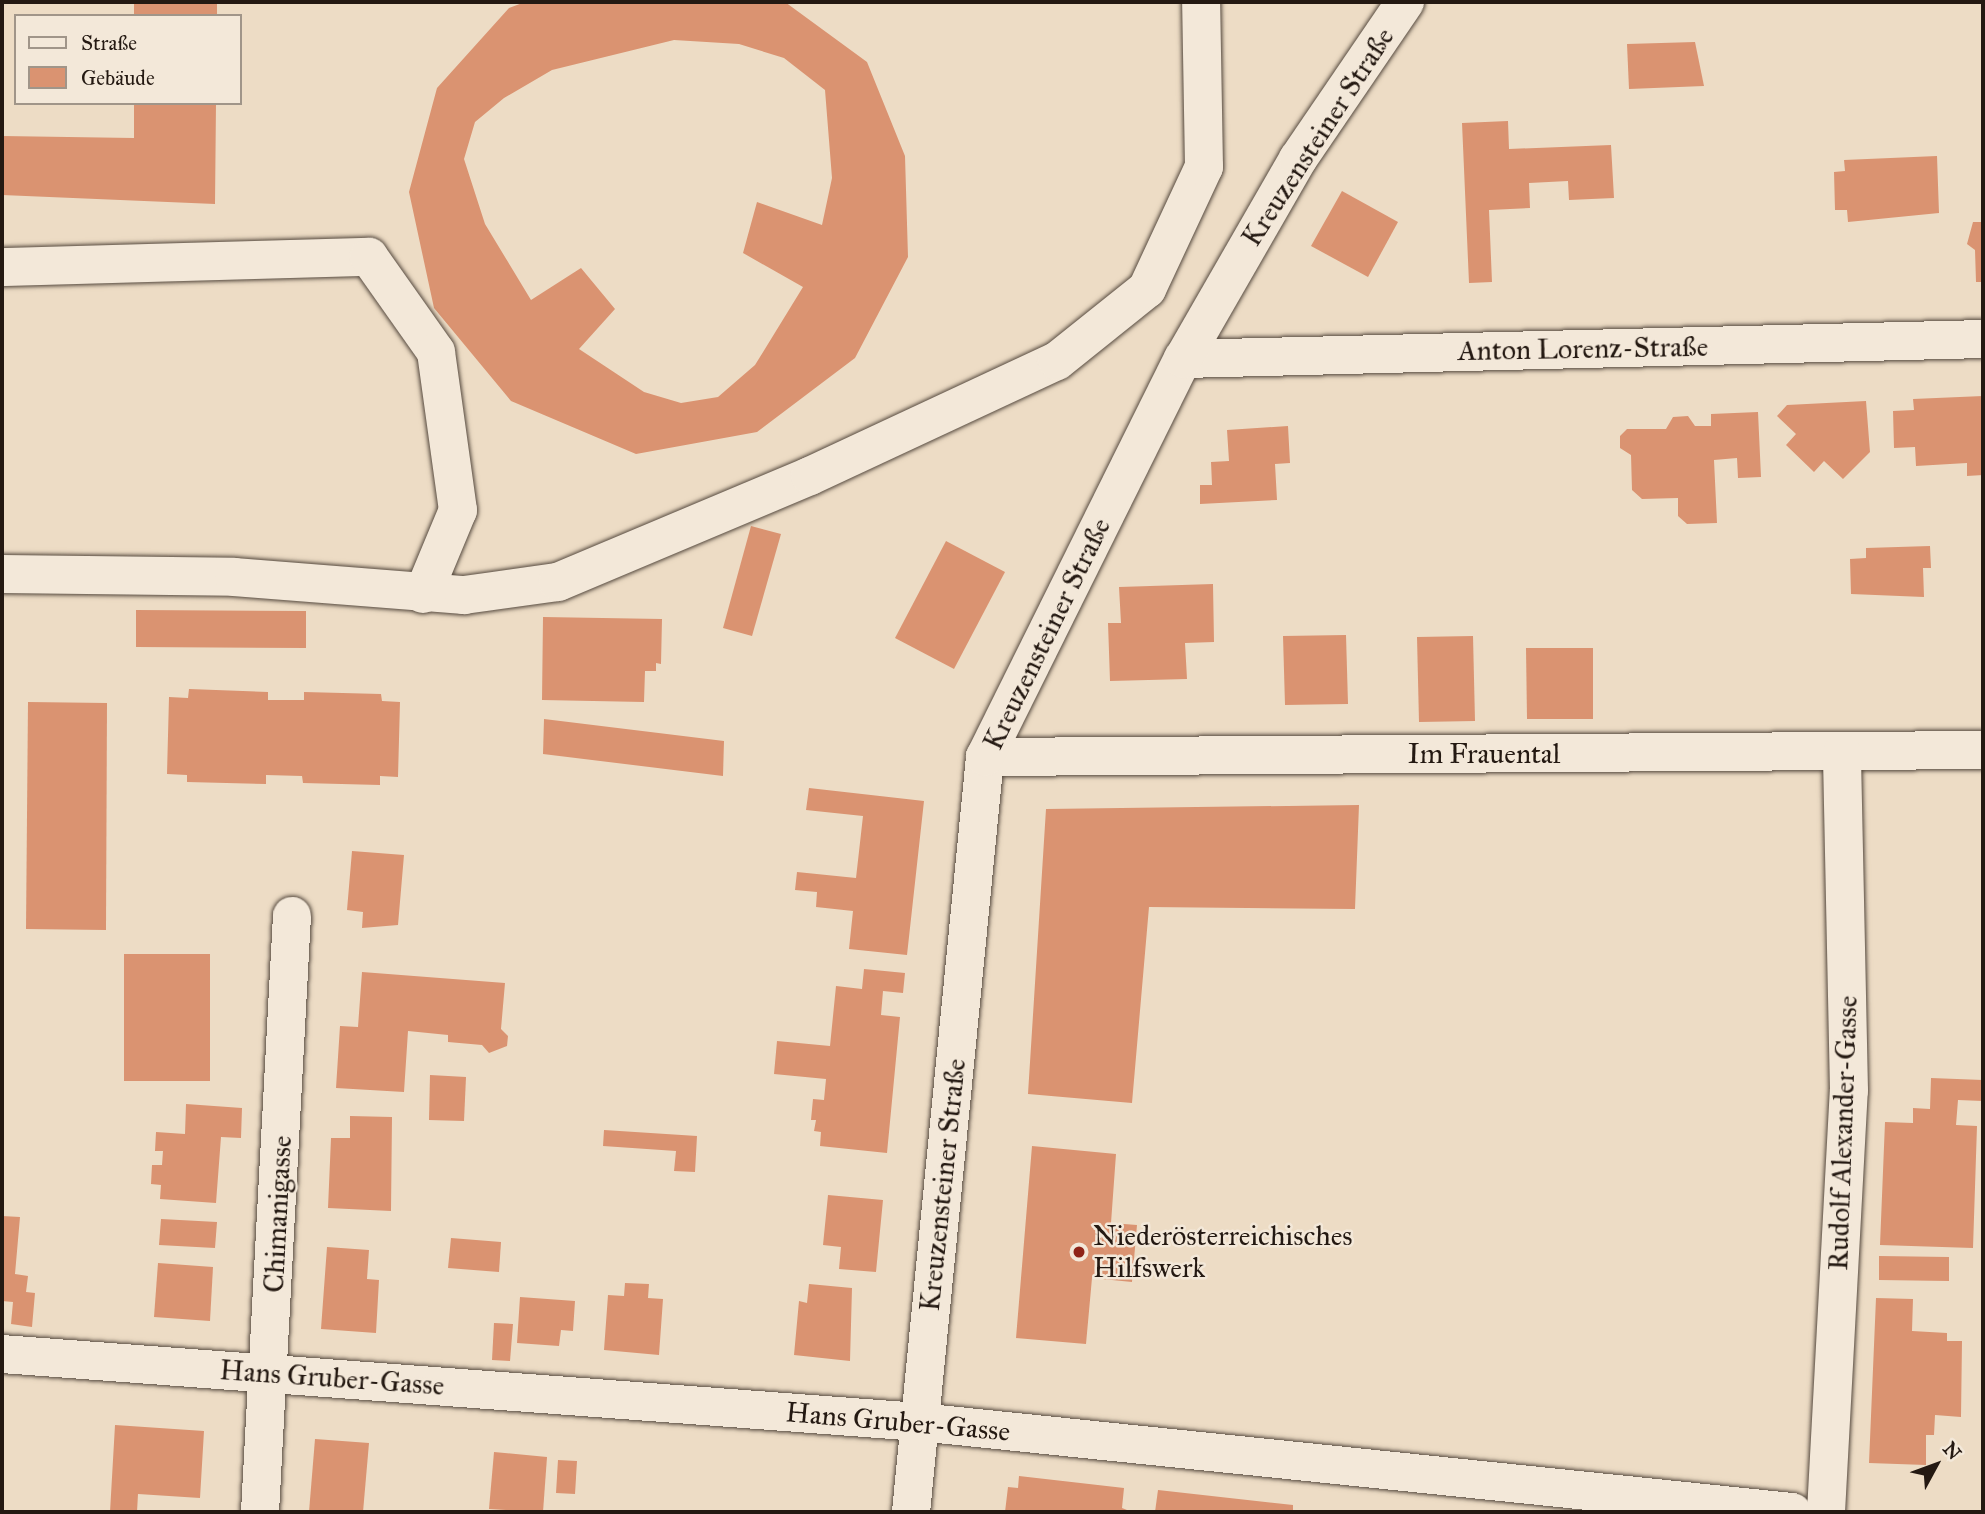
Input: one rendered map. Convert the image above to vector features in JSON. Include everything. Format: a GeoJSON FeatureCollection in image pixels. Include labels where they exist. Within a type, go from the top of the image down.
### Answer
{"type":"FeatureCollection","features":[{"type":"Feature","properties":{"kind":"street"},"geometry":{"type":"LineString","coordinates":[[2,574],[234,577],[423,594],[482,594],[590,572],[1057,361],[1146,289],[1204,167],[1201,2]]}},
{"type":"Feature","properties":{"kind":"street","name":"Kreuzensteiner Straße"},"geometry":{"type":"LineString","coordinates":[[911,1512],[985,757],[1183,359],[1298,159],[1405,2]]}},
{"type":"Feature","properties":{"kind":"street"},"geometry":{"type":"LineString","coordinates":[[2,267],[369,257],[436,352],[458,510],[423,594]]}},
{"type":"Feature","properties":{"kind":"street","name":"Anton Lorenz-Straße"},"geometry":{"type":"LineString","coordinates":[[1183,359],[1983,339]]}},
{"type":"Feature","properties":{"kind":"street","name":"Im Frauental"},"geometry":{"type":"LineString","coordinates":[[985,757],[1983,750]]}},
{"type":"Feature","properties":{"kind":"street","name":"Rudolf Alexander-Gasse"},"geometry":{"type":"LineString","coordinates":[[1826,1512],[1849,1091],[1842,753]]}},
{"type":"Feature","properties":{"kind":"street","name":"Chimanigasse"},"geometry":{"type":"LineString","coordinates":[[260,1512],[271,1373],[292,916]]}},
{"type":"Feature","properties":{"kind":"street","name":"Hans Gruber-Gasse"},"geometry":{"type":"LineString","coordinates":[[2,1354],[919,1422],[1792,1512]]}},
{"type":"Feature","properties":{"kind":"building"},"geometry":{"type":"Polygon","coordinates":[[[134,2],[217,2],[217,14],[134,14],[134,2]]]}},
{"type":"Feature","properties":{"kind":"building"},"geometry":{"type":"Polygon","coordinates":[[[525,2],[785,2],[867,62],[905,156],[908,257],[855,358],[757,432],[636,454],[511,401],[434,308],[409,192],[437,88],[509,8],[525,2]],[[674,40],[552,70],[504,98],[475,122],[464,159],[485,224],[531,300],[581,268],[615,309],[579,349],[644,392],[681,403],[718,397],[755,365],[803,287],[743,253],[757,202],[822,225],[832,178],[825,90],[784,58],[739,44],[674,40]]]}},
{"type":"Feature","properties":{"kind":"building"},"geometry":{"type":"Polygon","coordinates":[[[1695,42],[1704,86],[1629,89],[1627,44],[1695,42]]]}},
{"type":"Feature","properties":{"kind":"building"},"geometry":{"type":"Polygon","coordinates":[[[134,105],[216,105],[215,204],[2,195],[2,136],[134,138],[134,105]]]}},
{"type":"Feature","properties":{"kind":"building"},"geometry":{"type":"Polygon","coordinates":[[[1508,121],[1509,149],[1611,145],[1614,198],[1569,200],[1568,181],[1529,183],[1530,208],[1489,210],[1492,282],[1469,283],[1462,123],[1508,121]]]}},
{"type":"Feature","properties":{"kind":"building"},"geometry":{"type":"Polygon","coordinates":[[[1937,156],[1939,213],[1848,222],[1847,210],[1835,210],[1834,172],[1845,171],[1844,160],[1937,156]]]}},
{"type":"Feature","properties":{"kind":"building"},"geometry":{"type":"Polygon","coordinates":[[[1342,191],[1398,222],[1368,277],[1311,246],[1342,191]]]}},
{"type":"Feature","properties":{"kind":"building"},"geometry":{"type":"Polygon","coordinates":[[[1973,222],[1983,222],[1983,282],[1976,282],[1975,250],[1967,244],[1973,222]]]}},
{"type":"Feature","properties":{"kind":"building"},"geometry":{"type":"Polygon","coordinates":[[[1983,396],[1983,475],[1967,476],[1967,463],[1916,466],[1915,447],[1894,448],[1893,411],[1914,410],[1913,399],[1983,396]]]}},
{"type":"Feature","properties":{"kind":"building"},"geometry":{"type":"Polygon","coordinates":[[[1866,401],[1870,452],[1843,479],[1824,461],[1814,472],[1786,445],[1796,434],[1777,416],[1787,405],[1866,401]]]}},
{"type":"Feature","properties":{"kind":"building"},"geometry":{"type":"Polygon","coordinates":[[[1758,412],[1761,477],[1738,478],[1737,458],[1714,460],[1717,523],[1687,524],[1678,516],[1678,498],[1642,499],[1632,490],[1631,455],[1620,448],[1620,436],[1627,429],[1666,429],[1673,417],[1688,416],[1695,426],[1711,426],[1711,414],[1758,412]]]}},
{"type":"Feature","properties":{"kind":"building"},"geometry":{"type":"Polygon","coordinates":[[[1288,426],[1290,463],[1275,464],[1277,500],[1200,504],[1200,485],[1212,485],[1211,462],[1229,461],[1227,430],[1288,426]]]}},
{"type":"Feature","properties":{"kind":"building"},"geometry":{"type":"Polygon","coordinates":[[[751,526],[781,534],[752,636],[723,628],[751,526]]]}},
{"type":"Feature","properties":{"kind":"building"},"geometry":{"type":"Polygon","coordinates":[[[946,541],[1005,572],[954,669],[895,638],[946,541]]]}},
{"type":"Feature","properties":{"kind":"building"},"geometry":{"type":"Polygon","coordinates":[[[1930,546],[1931,568],[1923,568],[1924,597],[1851,594],[1850,559],[1866,558],[1866,548],[1930,546]]]}},
{"type":"Feature","properties":{"kind":"building"},"geometry":{"type":"Polygon","coordinates":[[[1213,584],[1214,642],[1185,643],[1187,679],[1110,681],[1108,623],[1121,623],[1119,587],[1213,584]]]}},
{"type":"Feature","properties":{"kind":"building"},"geometry":{"type":"Polygon","coordinates":[[[136,610],[306,611],[306,648],[136,647],[136,610]]]}},
{"type":"Feature","properties":{"kind":"building"},"geometry":{"type":"Polygon","coordinates":[[[543,617],[662,619],[661,664],[656,663],[656,671],[645,671],[644,702],[542,700],[543,617]]]}},
{"type":"Feature","properties":{"kind":"building"},"geometry":{"type":"Polygon","coordinates":[[[1346,635],[1348,704],[1285,705],[1283,636],[1346,635]]]}},
{"type":"Feature","properties":{"kind":"building"},"geometry":{"type":"Polygon","coordinates":[[[1473,636],[1475,721],[1419,722],[1417,637],[1473,636]]]}},
{"type":"Feature","properties":{"kind":"building"},"geometry":{"type":"Polygon","coordinates":[[[1526,648],[1593,648],[1593,719],[1527,719],[1526,648]]]}},
{"type":"Feature","properties":{"kind":"building"},"geometry":{"type":"Polygon","coordinates":[[[189,689],[268,692],[268,700],[304,700],[304,692],[381,694],[382,701],[400,702],[398,777],[380,776],[380,785],[303,783],[302,776],[266,775],[266,784],[187,782],[187,775],[167,774],[169,697],[188,698],[189,689]]]}},
{"type":"Feature","properties":{"kind":"building"},"geometry":{"type":"Polygon","coordinates":[[[28,702],[107,703],[106,930],[26,929],[28,702]]]}},
{"type":"Feature","properties":{"kind":"building"},"geometry":{"type":"Polygon","coordinates":[[[544,719],[724,741],[723,776],[543,754],[544,719]]]}},
{"type":"Feature","properties":{"kind":"building"},"geometry":{"type":"Polygon","coordinates":[[[809,788],[924,801],[907,955],[849,949],[853,911],[816,907],[817,892],[795,890],[797,872],[856,878],[863,816],[806,810],[809,788]]]}},
{"type":"Feature","properties":{"kind":"building"},"geometry":{"type":"Polygon","coordinates":[[[1359,805],[1355,909],[1149,907],[1132,1103],[1028,1094],[1046,809],[1359,805]]]}},
{"type":"Feature","properties":{"kind":"building"},"geometry":{"type":"Polygon","coordinates":[[[352,851],[404,855],[398,925],[362,928],[363,912],[347,910],[352,851]]]}},
{"type":"Feature","properties":{"kind":"building"},"geometry":{"type":"Polygon","coordinates":[[[124,954],[210,954],[210,1081],[124,1081],[124,954]]]}},
{"type":"Feature","properties":{"kind":"building"},"geometry":{"type":"Polygon","coordinates":[[[864,969],[905,973],[903,993],[883,991],[881,1015],[900,1017],[887,1153],[820,1146],[821,1132],[814,1131],[816,1120],[811,1120],[813,1099],[824,1100],[826,1079],[774,1074],[777,1041],[830,1046],[836,986],[862,989],[864,969]]]}},
{"type":"Feature","properties":{"kind":"building"},"geometry":{"type":"Polygon","coordinates":[[[362,972],[505,983],[501,1029],[508,1036],[507,1046],[489,1053],[482,1045],[448,1042],[448,1035],[408,1031],[404,1092],[336,1088],[340,1026],[358,1027],[362,972]]]}},
{"type":"Feature","properties":{"kind":"building"},"geometry":{"type":"Polygon","coordinates":[[[430,1075],[466,1077],[464,1121],[429,1120],[430,1075]]]}},
{"type":"Feature","properties":{"kind":"building"},"geometry":{"type":"Polygon","coordinates":[[[1931,1078],[1983,1080],[1983,1101],[1958,1100],[1956,1125],[1977,1126],[1973,1248],[1880,1245],[1885,1122],[1913,1123],[1913,1108],[1930,1109],[1931,1078]]]}},
{"type":"Feature","properties":{"kind":"building"},"geometry":{"type":"Polygon","coordinates":[[[186,1104],[242,1108],[241,1138],[221,1137],[216,1203],[160,1199],[161,1185],[151,1184],[152,1165],[162,1165],[163,1151],[155,1151],[156,1132],[185,1134],[186,1104]]]}},
{"type":"Feature","properties":{"kind":"building"},"geometry":{"type":"Polygon","coordinates":[[[350,1116],[392,1117],[391,1211],[328,1208],[331,1138],[350,1138],[350,1116]]]}},
{"type":"Feature","properties":{"kind":"building"},"geometry":{"type":"Polygon","coordinates":[[[604,1130],[697,1136],[695,1172],[674,1171],[676,1151],[603,1146],[604,1130]]]}},
{"type":"Feature","properties":{"kind":"building","name":"Niederösterreichisches Hilfswerk"},"geometry":{"type":"Polygon","coordinates":[[[1032,1146],[1116,1154],[1111,1223],[1137,1225],[1132,1282],[1092,1278],[1086,1344],[1016,1338],[1032,1146]]]}},
{"type":"Feature","properties":{"kind":"building"},"geometry":{"type":"Polygon","coordinates":[[[828,1195],[883,1200],[876,1272],[839,1269],[841,1247],[823,1245],[828,1195]]]}},
{"type":"Feature","properties":{"kind":"building"},"geometry":{"type":"Polygon","coordinates":[[[2,1216],[20,1217],[15,1274],[28,1276],[26,1292],[35,1293],[32,1327],[11,1324],[13,1302],[2,1301],[2,1216]]]}},
{"type":"Feature","properties":{"kind":"building"},"geometry":{"type":"Polygon","coordinates":[[[161,1219],[217,1222],[215,1248],[159,1245],[161,1219]]]}},
{"type":"Feature","properties":{"kind":"building"},"geometry":{"type":"Polygon","coordinates":[[[451,1238],[501,1242],[499,1272],[448,1268],[451,1238]]]}},
{"type":"Feature","properties":{"kind":"building"},"geometry":{"type":"Polygon","coordinates":[[[327,1247],[369,1250],[367,1279],[379,1280],[376,1333],[321,1329],[327,1247]]]}},
{"type":"Feature","properties":{"kind":"building"},"geometry":{"type":"Polygon","coordinates":[[[1879,1256],[1949,1257],[1949,1281],[1879,1280],[1879,1256]]]}},
{"type":"Feature","properties":{"kind":"building"},"geometry":{"type":"Polygon","coordinates":[[[158,1263],[213,1267],[210,1321],[154,1317],[158,1263]]]}},
{"type":"Feature","properties":{"kind":"building"},"geometry":{"type":"Polygon","coordinates":[[[625,1283],[649,1284],[648,1298],[663,1299],[659,1355],[604,1350],[608,1295],[624,1296],[625,1283]]]}},
{"type":"Feature","properties":{"kind":"building"},"geometry":{"type":"Polygon","coordinates":[[[809,1284],[852,1288],[850,1361],[794,1355],[799,1301],[807,1303],[809,1284]]]}},
{"type":"Feature","properties":{"kind":"building"},"geometry":{"type":"Polygon","coordinates":[[[520,1297],[575,1301],[573,1331],[561,1330],[559,1346],[517,1343],[520,1297]]]}},
{"type":"Feature","properties":{"kind":"building"},"geometry":{"type":"Polygon","coordinates":[[[1876,1298],[1913,1299],[1912,1331],[1947,1333],[1947,1341],[1962,1341],[1961,1417],[1935,1415],[1934,1435],[1926,1435],[1926,1465],[1869,1463],[1876,1298]]]}},
{"type":"Feature","properties":{"kind":"building"},"geometry":{"type":"Polygon","coordinates":[[[494,1323],[513,1324],[510,1361],[492,1360],[494,1323]]]}},
{"type":"Feature","properties":{"kind":"building"},"geometry":{"type":"Polygon","coordinates":[[[115,1425],[204,1431],[200,1498],[138,1494],[137,1512],[110,1512],[115,1425]]]}},
{"type":"Feature","properties":{"kind":"building"},"geometry":{"type":"Polygon","coordinates":[[[315,1439],[369,1443],[363,1512],[309,1512],[315,1439]]]}},
{"type":"Feature","properties":{"kind":"building"},"geometry":{"type":"Polygon","coordinates":[[[494,1452],[547,1457],[543,1512],[489,1509],[494,1452]]]}},
{"type":"Feature","properties":{"kind":"building"},"geometry":{"type":"Polygon","coordinates":[[[558,1460],[577,1461],[575,1494],[556,1493],[558,1460]]]}},
{"type":"Feature","properties":{"kind":"building"},"geometry":{"type":"Polygon","coordinates":[[[1019,1476],[1124,1488],[1122,1508],[1132,1512],[1005,1512],[1008,1487],[1018,1488],[1019,1476]]]}},
{"type":"Feature","properties":{"kind":"building"},"geometry":{"type":"Polygon","coordinates":[[[1158,1490],[1293,1505],[1293,1512],[1155,1512],[1158,1490]]]}},
{"type":"Feature","properties":{"kind":"place","name":"Niederösterreichisches Hilfswerk"},"geometry":{"type":"Point","coordinates":[1079,1252]}}]}
